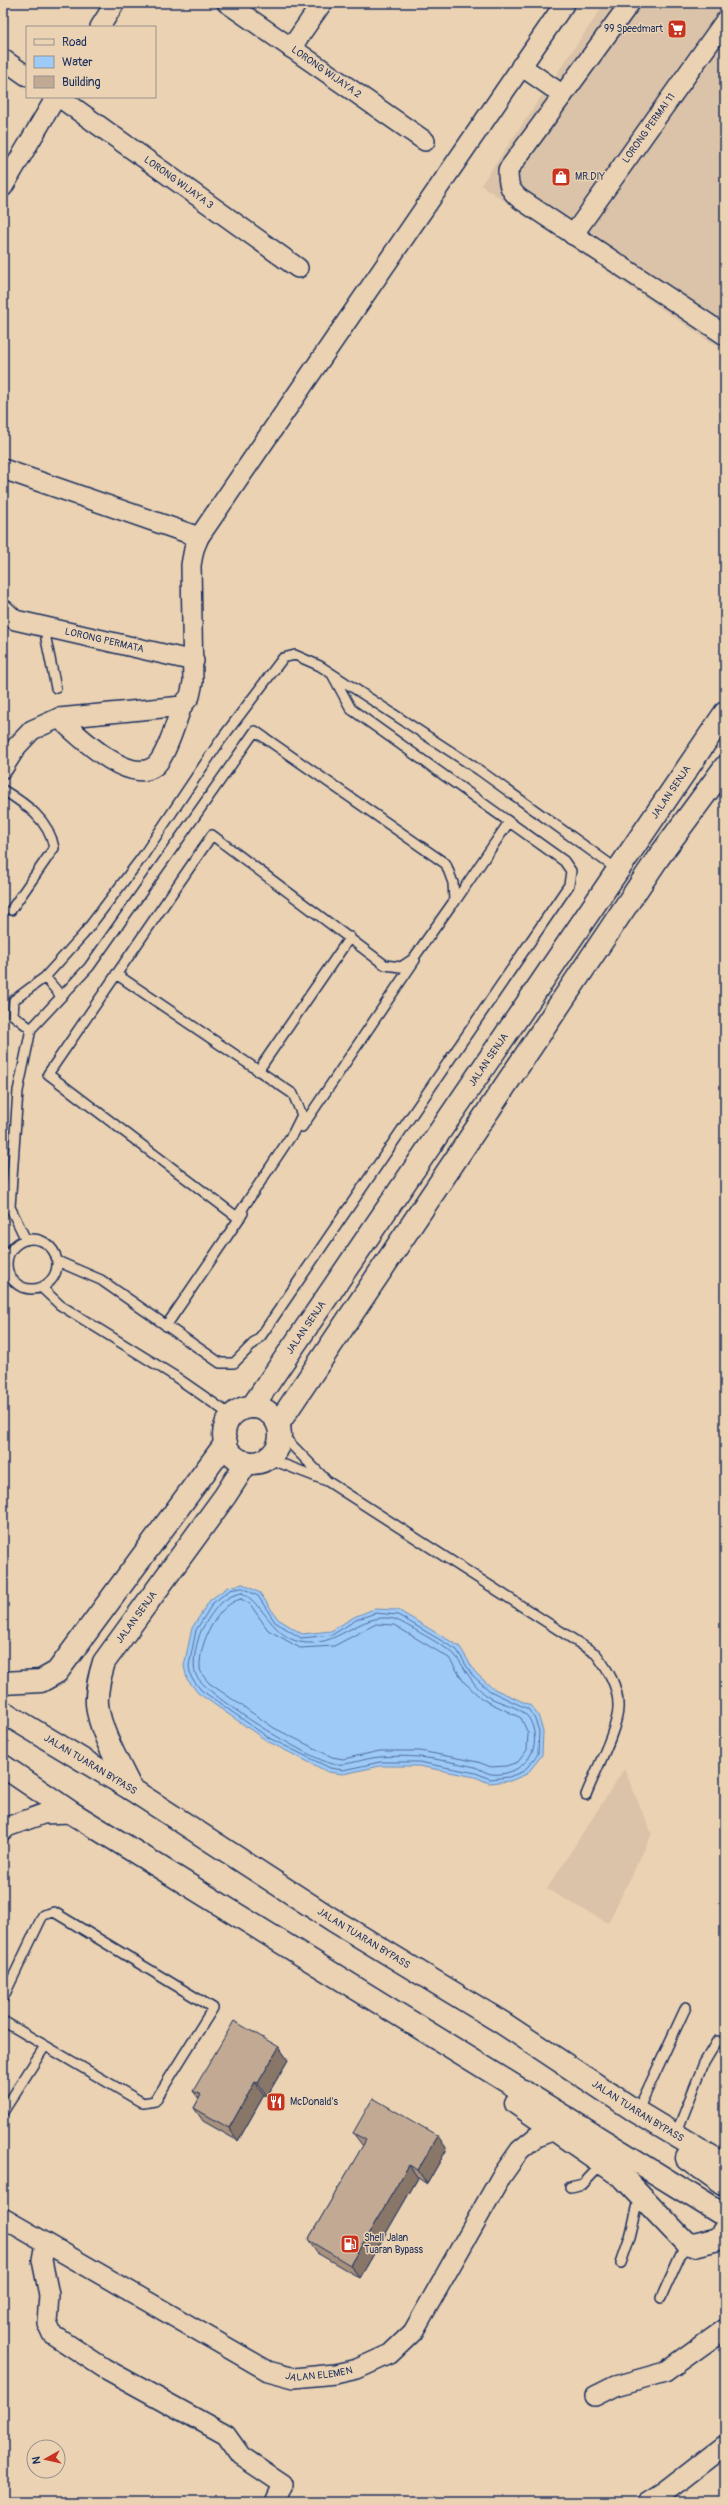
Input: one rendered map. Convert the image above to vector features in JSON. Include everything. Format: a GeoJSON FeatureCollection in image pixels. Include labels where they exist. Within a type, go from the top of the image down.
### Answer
{"type":"FeatureCollection","features":[{"type":"Feature","properties":{"kind":"main road","name":"JALAN SENJA"},"geometry":{"type":"LineString","coordinates":[[252,1407],[466,1090],[725,713]]}},
{"type":"Feature","properties":{"kind":"main road","name":"JALAN SENJA"},"geometry":{"type":"LineString","coordinates":[[131,1790],[104,1729],[97,1705],[98,1682],[104,1662],[225,1496],[257,1460],[277,1448],[279,1429],[658,858],[725,767]]}},
{"type":"Feature","properties":{"kind":"main road"},"geometry":{"type":"LineString","coordinates":[[257,1460],[234,1456],[226,1444],[225,1429],[232,1416],[244,1408],[252,1407],[267,1412],[279,1429]]}},
{"type":"Feature","properties":{"kind":"main road"},"geometry":{"type":"LineString","coordinates":[[3,1683],[41,1681],[56,1672],[226,1444]]}},
{"type":"Feature","properties":{"kind":"main road","name":"JALAN TUARAN BYPASS"},"geometry":{"type":"LineString","coordinates":[[3,1712],[131,1790],[333,1920],[501,2022],[637,2112],[676,2134],[725,2165]]}},
{"type":"Feature","properties":{"kind":"main road"},"geometry":{"type":"LineString","coordinates":[[3,1766],[72,1813],[725,2216]]}},
{"type":"Feature","properties":{"kind":"main road"},"geometry":{"type":"LineString","coordinates":[[333,1920],[340,1938],[657,2138],[725,2185]]}},
{"type":"Feature","properties":{"kind":"main road"},"geometry":{"type":"LineString","coordinates":[[413,2024],[483,2079],[555,2130],[604,2162],[641,2194],[671,2230],[686,2243],[694,2244],[714,2241],[718,2239],[725,2229]]}},
{"type":"Feature","properties":{"kind":"street"},"geometry":{"type":"LineString","coordinates":[[101,26],[115,3]]}},
{"type":"Feature","properties":{"kind":"street","name":"LORONG WIJAYA 2"},"geometry":{"type":"LineString","coordinates":[[227,3],[425,141]]}},
{"type":"Feature","properties":{"kind":"street"},"geometry":{"type":"LineString","coordinates":[[292,48],[322,3]]}},
{"type":"Feature","properties":{"kind":"street"},"geometry":{"type":"LineString","coordinates":[[58,718],[93,749],[129,769],[142,771],[150,770],[160,761],[182,706],[190,696],[194,661],[191,565],[194,549],[199,537],[565,3]]}},
{"type":"Feature","properties":{"kind":"street"},"geometry":{"type":"LineString","coordinates":[[630,3],[508,170],[508,184],[512,192],[520,200],[723,329]]}},
{"type":"Feature","properties":{"kind":"street","name":"LORONG PERMAI 11"},"geometry":{"type":"LineString","coordinates":[[573,235],[725,21]]}},
{"type":"Feature","properties":{"kind":"street"},"geometry":{"type":"LineString","coordinates":[[3,59],[26,75]]}},
{"type":"Feature","properties":{"kind":"street"},"geometry":{"type":"LineString","coordinates":[[521,66],[563,95]]}},
{"type":"Feature","properties":{"kind":"street"},"geometry":{"type":"LineString","coordinates":[[3,188],[56,98]]}},
{"type":"Feature","properties":{"kind":"street","name":"LORONG WIJAYA 3"},"geometry":{"type":"LineString","coordinates":[[58,98],[298,268]]}},
{"type":"Feature","properties":{"kind":"street"},"geometry":{"type":"LineString","coordinates":[[3,469],[199,537]]}},
{"type":"Feature","properties":{"kind":"street","name":"LORONG PERMATA"},"geometry":{"type":"LineString","coordinates":[[7,620],[48,626],[194,661]]}},
{"type":"Feature","properties":{"kind":"street"},"geometry":{"type":"LineString","coordinates":[[3,768],[17,746],[32,730],[58,718],[182,706]]}},
{"type":"Feature","properties":{"kind":"street"},"geometry":{"type":"LineString","coordinates":[[3,1831],[7,1827],[43,1814],[72,1813]]}},
{"type":"Feature","properties":{"kind":"street","name":"JALAN ELEMEN"},"geometry":{"type":"LineString","coordinates":[[3,2218],[217,2340],[268,2371],[294,2378],[335,2374],[357,2368],[390,2354],[413,2332],[501,2177],[520,2150],[536,2137],[555,2130]]}},
{"type":"Feature","properties":{"kind":"street"},"geometry":{"type":"LineString","coordinates":[[45,2243],[42,2260],[49,2294],[47,2323],[52,2334],[104,2368],[226,2435],[241,2456],[283,2484],[274,2502]]}},
{"type":"Feature","properties":{"kind":"street"},"geometry":{"type":"LineString","coordinates":[[595,2396],[615,2386],[664,2372],[725,2329]]}},
{"type":"Feature","properties":{"kind":"street"},"geometry":{"type":"LineString","coordinates":[[648,2502],[667,2490],[725,2445]]}},
{"type":"Feature","properties":{"kind":"lane"},"geometry":{"type":"LineString","coordinates":[[48,626],[46,639],[56,688]]}},
{"type":"Feature","properties":{"kind":"lane"},"geometry":{"type":"LineString","coordinates":[[31,1029],[13,1015],[12,1007],[17,996],[45,977],[83,935],[143,856],[220,741],[283,658],[295,655],[332,674],[479,770],[618,870]]}},
{"type":"Feature","properties":{"kind":"lane"},"geometry":{"type":"LineString","coordinates":[[57,1261],[101,1280],[220,1363],[234,1362],[261,1336],[569,885],[571,871],[564,861],[351,709],[332,674]]}},
{"type":"Feature","properties":{"kind":"lane"},"geometry":{"type":"LineString","coordinates":[[26,1240],[10,1207],[18,1091],[31,1029],[89,967],[255,731],[446,864],[453,883],[454,901],[413,959],[400,967],[386,965],[212,835],[116,974],[48,1074],[236,1217],[293,1133],[302,1116],[293,1094],[116,974]]}},
{"type":"Feature","properties":{"kind":"lane"},"geometry":{"type":"LineString","coordinates":[[3,790],[22,802],[43,821],[52,833],[54,848],[11,910]]}},
{"type":"Feature","properties":{"kind":"lane"},"geometry":{"type":"LineString","coordinates":[[166,1326],[509,822]]}},
{"type":"Feature","properties":{"kind":"lane"},"geometry":{"type":"LineString","coordinates":[[258,1071],[350,937]]}},
{"type":"Feature","properties":{"kind":"lane"},"geometry":{"type":"LineString","coordinates":[[45,977],[61,996]]}},
{"type":"Feature","properties":{"kind":"lane"},"geometry":{"type":"LineString","coordinates":[[35,1239],[46,1244],[55,1253],[57,1261],[54,1277],[42,1288],[33,1290],[21,1287],[12,1280],[8,1272],[7,1264],[12,1248],[26,1240],[35,1239]]}},
{"type":"Feature","properties":{"kind":"lane"},"geometry":{"type":"LineString","coordinates":[[42,1288],[60,1305],[173,1375],[232,1416]]}},
{"type":"Feature","properties":{"kind":"lane"},"geometry":{"type":"LineString","coordinates":[[279,1429],[327,1481],[596,1654],[608,1670],[613,1682],[619,1708],[586,1795]]}},
{"type":"Feature","properties":{"kind":"lane"},"geometry":{"type":"LineString","coordinates":[[257,1460],[327,1481]]}},
{"type":"Feature","properties":{"kind":"lane"},"geometry":{"type":"LineString","coordinates":[[3,1998],[43,1915],[54,1912],[213,2008],[155,2101],[149,2104],[143,2103],[3,2021]]}},
{"type":"Feature","properties":{"kind":"lane"},"geometry":{"type":"LineString","coordinates":[[637,2112],[686,2007]]}},
{"type":"Feature","properties":{"kind":"lane"},"geometry":{"type":"LineString","coordinates":[[676,2134],[704,2063],[717,2041]]}},
{"type":"Feature","properties":{"kind":"lane"},"geometry":{"type":"LineString","coordinates":[[3,2112],[45,2046]]}},
{"type":"Feature","properties":{"kind":"lane"},"geometry":{"type":"LineString","coordinates":[[570,2187],[583,2184],[604,2162]]}},
{"type":"Feature","properties":{"kind":"lane"},"geometry":{"type":"LineString","coordinates":[[621,2263],[630,2237],[641,2194]]}},
{"type":"Feature","properties":{"kind":"lane"},"geometry":{"type":"LineString","coordinates":[[662,2298],[686,2243]]}},
{"type":"Feature","properties":{"kind":"shaded area"},"geometry":{"type":"Polygon","coordinates":[[[605,3],[725,3],[725,352],[481,185],[605,3]]]}},
{"type":"Feature","properties":{"kind":"shaded area"},"geometry":{"type":"Polygon","coordinates":[[[624,1769],[652,1834],[608,1923],[547,1889],[624,1769]]]}},
{"type":"Feature","properties":{"kind":"water"},"geometry":{"type":"Polygon","coordinates":[[[243,1584],[260,1593],[278,1619],[302,1634],[331,1631],[354,1617],[374,1609],[398,1610],[460,1647],[475,1672],[492,1688],[530,1705],[538,1715],[543,1731],[542,1755],[527,1774],[510,1781],[489,1783],[475,1777],[419,1766],[380,1766],[343,1774],[328,1772],[267,1741],[198,1693],[187,1679],[184,1666],[192,1628],[210,1600],[228,1587],[243,1584]]]}},
{"type":"Feature","properties":{"kind":"building"},"geometry":{"type":"Polygon","coordinates":[[[234,2021],[279,2047],[258,2083],[255,2082],[229,2128],[194,2108],[201,2095],[193,2091],[234,2021]]]}},
{"type":"Feature","properties":{"kind":"building"},"geometry":{"type":"Polygon","coordinates":[[[373,2098],[438,2136],[418,2170],[409,2165],[350,2265],[308,2240],[366,2140],[353,2133],[373,2098]]]}},
{"type":"Feature","properties":{"kind":"place","name":"99 Speedmart"},"geometry":{"type":"Point","coordinates":[677,29]}},
{"type":"Feature","properties":{"kind":"place","name":"MR.DIY"},"geometry":{"type":"Point","coordinates":[561,177]}},
{"type":"Feature","properties":{"kind":"place","name":"McDonald's"},"geometry":{"type":"Point","coordinates":[276,2102]}},
{"type":"Feature","properties":{"kind":"place","name":"Shell Jalan Tuaran Bypass"},"geometry":{"type":"Point","coordinates":[350,2244]}}]}
